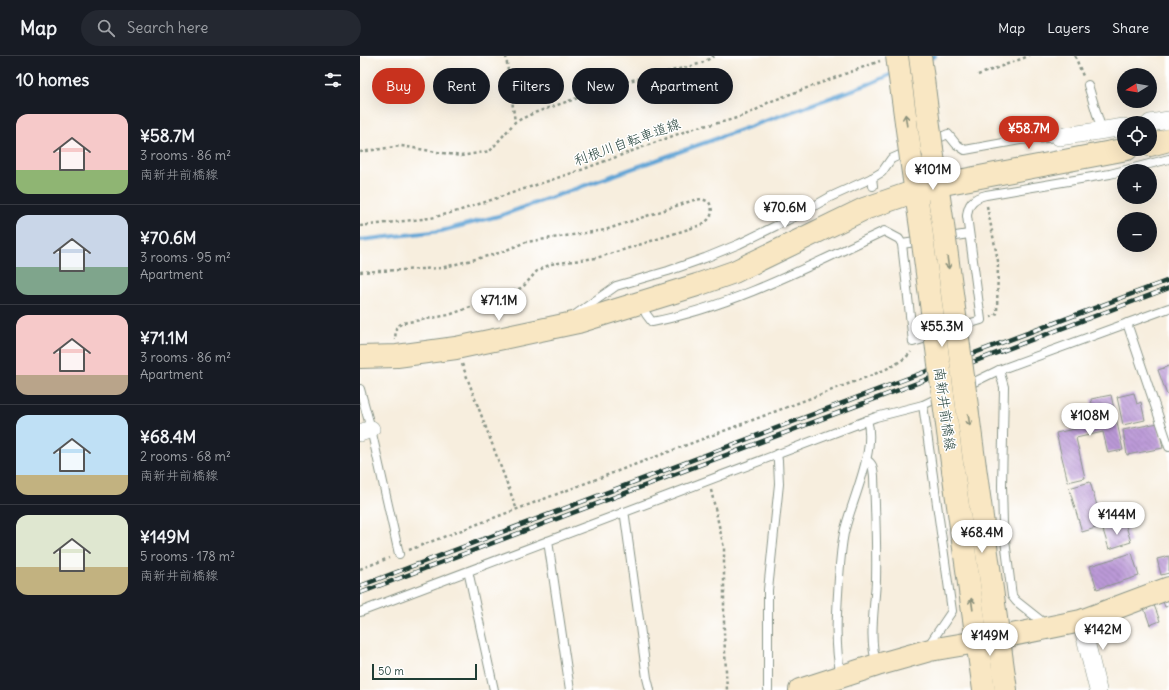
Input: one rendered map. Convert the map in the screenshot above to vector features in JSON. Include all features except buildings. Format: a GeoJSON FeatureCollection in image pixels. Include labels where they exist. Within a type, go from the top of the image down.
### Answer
{"type":"FeatureCollection","features":[{"type":"Feature","properties":{"kind":"main road","name":"南新井前橋線"},"geometry":{"type":"LineString","coordinates":[[920,56],[1006,690]]}},
{"type":"Feature","properties":{"kind":"main road","name":"南新井前橋線"},"geometry":{"type":"LineString","coordinates":[[892,57],[916,191],[953,470],[950,523],[977,642],[984,690]]}},
{"type":"Feature","properties":{"kind":"main road"},"geometry":{"type":"LineString","coordinates":[[1157,143],[1169,140]]}},
{"type":"Feature","properties":{"kind":"main road"},"geometry":{"type":"LineString","coordinates":[[360,357],[397,356],[456,348],[578,322],[734,272],[864,209],[916,191],[938,185],[1117,151]]}},
{"type":"Feature","properties":{"kind":"main road"},"geometry":{"type":"LineString","coordinates":[[800,690],[836,681],[877,665],[930,650],[1081,621],[1169,588]]}},
{"type":"Feature","properties":{"kind":"street"},"geometry":{"type":"LineString","coordinates":[[1157,122],[1169,120]]}},
{"type":"Feature","properties":{"kind":"street"},"geometry":{"type":"LineString","coordinates":[[1059,137],[1117,129]]}},
{"type":"Feature","properties":{"kind":"street"},"geometry":{"type":"LineString","coordinates":[[1081,621],[1098,690]]}},
{"type":"Feature","properties":{"kind":"lane"},"geometry":{"type":"LineString","coordinates":[[1088,86],[1102,131]]}},
{"type":"Feature","properties":{"kind":"lane"},"geometry":{"type":"LineString","coordinates":[[578,322],[574,315],[611,288],[668,271],[739,244],[800,214],[830,197],[872,182],[882,172],[891,158],[948,134],[956,144],[970,153],[1020,140],[1059,137]]}},
{"type":"Feature","properties":{"kind":"lane"},"geometry":{"type":"LineString","coordinates":[[641,303],[652,322],[675,317],[744,295],[794,274],[883,229],[898,239],[902,244],[913,342],[981,320],[967,211],[971,201],[980,195],[1110,174],[1169,159]]}},
{"type":"Feature","properties":{"kind":"lane"},"geometry":{"type":"LineString","coordinates":[[902,244],[969,234]]}},
{"type":"Feature","properties":{"kind":"lane"},"geometry":{"type":"LineString","coordinates":[[360,612],[867,420],[923,405],[999,370],[1127,322],[1169,308]]}},
{"type":"Feature","properties":{"kind":"lane"},"geometry":{"type":"LineString","coordinates":[[1127,322],[1169,447]]}},
{"type":"Feature","properties":{"kind":"lane"},"geometry":{"type":"LineString","coordinates":[[999,370],[1004,387],[1002,486],[1003,524],[1012,596],[1040,620],[1042,629]]}},
{"type":"Feature","properties":{"kind":"lane"},"geometry":{"type":"LineString","coordinates":[[360,389],[365,431],[398,554]]}},
{"type":"Feature","properties":{"kind":"lane"},"geometry":{"type":"LineString","coordinates":[[923,405],[950,523],[952,611],[931,642],[930,650]]}},
{"type":"Feature","properties":{"kind":"lane"},"geometry":{"type":"LineString","coordinates":[[836,681],[839,668],[837,626],[841,550],[844,532],[866,460],[869,434],[867,420]]}},
{"type":"Feature","properties":{"kind":"lane"},"geometry":{"type":"LineString","coordinates":[[768,690],[768,590],[779,484],[777,454]]}},
{"type":"Feature","properties":{"kind":"lane"},"geometry":{"type":"LineString","coordinates":[[866,460],[873,466],[874,476],[876,548],[873,637],[874,656],[877,665]]}},
{"type":"Feature","properties":{"kind":"lane"},"geometry":{"type":"LineString","coordinates":[[623,512],[625,517],[647,678],[650,690]]}},
{"type":"Feature","properties":{"kind":"lane"},"geometry":{"type":"LineString","coordinates":[[548,541],[570,690]]}},
{"type":"Feature","properties":{"kind":"lane"},"geometry":{"type":"LineString","coordinates":[[468,572],[470,575],[494,690]]}},
{"type":"Feature","properties":{"kind":"path"},"geometry":{"type":"LineString","coordinates":[[506,56],[515,122]]}},
{"type":"Feature","properties":{"kind":"path"},"geometry":{"type":"LineString","coordinates":[[360,152],[401,146],[461,156],[490,151],[515,122],[534,113],[624,82],[702,63],[714,56]]}},
{"type":"Feature","properties":{"kind":"path"},"geometry":{"type":"LineString","coordinates":[[978,75],[1029,56]]}},
{"type":"Feature","properties":{"kind":"path"},"geometry":{"type":"LineString","coordinates":[[1075,56],[1088,86]]}},
{"type":"Feature","properties":{"kind":"path","name":"利根川自転車道線"},"geometry":{"type":"LineString","coordinates":[[360,226],[431,218],[489,202],[697,127],[723,122],[758,110],[769,102],[892,57]]}},
{"type":"Feature","properties":{"kind":"path"},"geometry":{"type":"LineString","coordinates":[[980,195],[998,261],[996,313],[995,316],[981,320]]}},
{"type":"Feature","properties":{"kind":"path"},"geometry":{"type":"LineString","coordinates":[[360,272],[440,268],[499,253],[526,242],[605,230],[694,200],[709,202],[712,208],[712,213],[709,220],[701,225],[626,250],[596,258],[551,264],[537,271],[523,287],[514,291],[449,315],[402,323],[396,328],[395,339]]}},
{"type":"Feature","properties":{"kind":"path"},"geometry":{"type":"LineString","coordinates":[[360,569],[879,371],[906,358],[912,349],[913,342]]}},
{"type":"Feature","properties":{"kind":"path"},"geometry":{"type":"LineString","coordinates":[[456,348],[517,510]]}},
{"type":"Feature","properties":{"kind":"path"},"geometry":{"type":"LineString","coordinates":[[708,480],[724,548],[724,633],[728,690]]}},
{"type":"Feature","properties":{"kind":"waterway"},"geometry":{"type":"LineString","coordinates":[[926,60],[935,56]]}},
{"type":"Feature","properties":{"kind":"waterway"},"geometry":{"type":"LineString","coordinates":[[360,240],[441,231],[502,215],[869,84],[892,74]]}},
{"type":"Feature","properties":{"kind":"railway"},"geometry":{"type":"LineString","coordinates":[[360,586],[1169,280]]}},
{"type":"Feature","properties":{"kind":"railway"},"geometry":{"type":"LineString","coordinates":[[360,593],[1169,288]]}}]}
